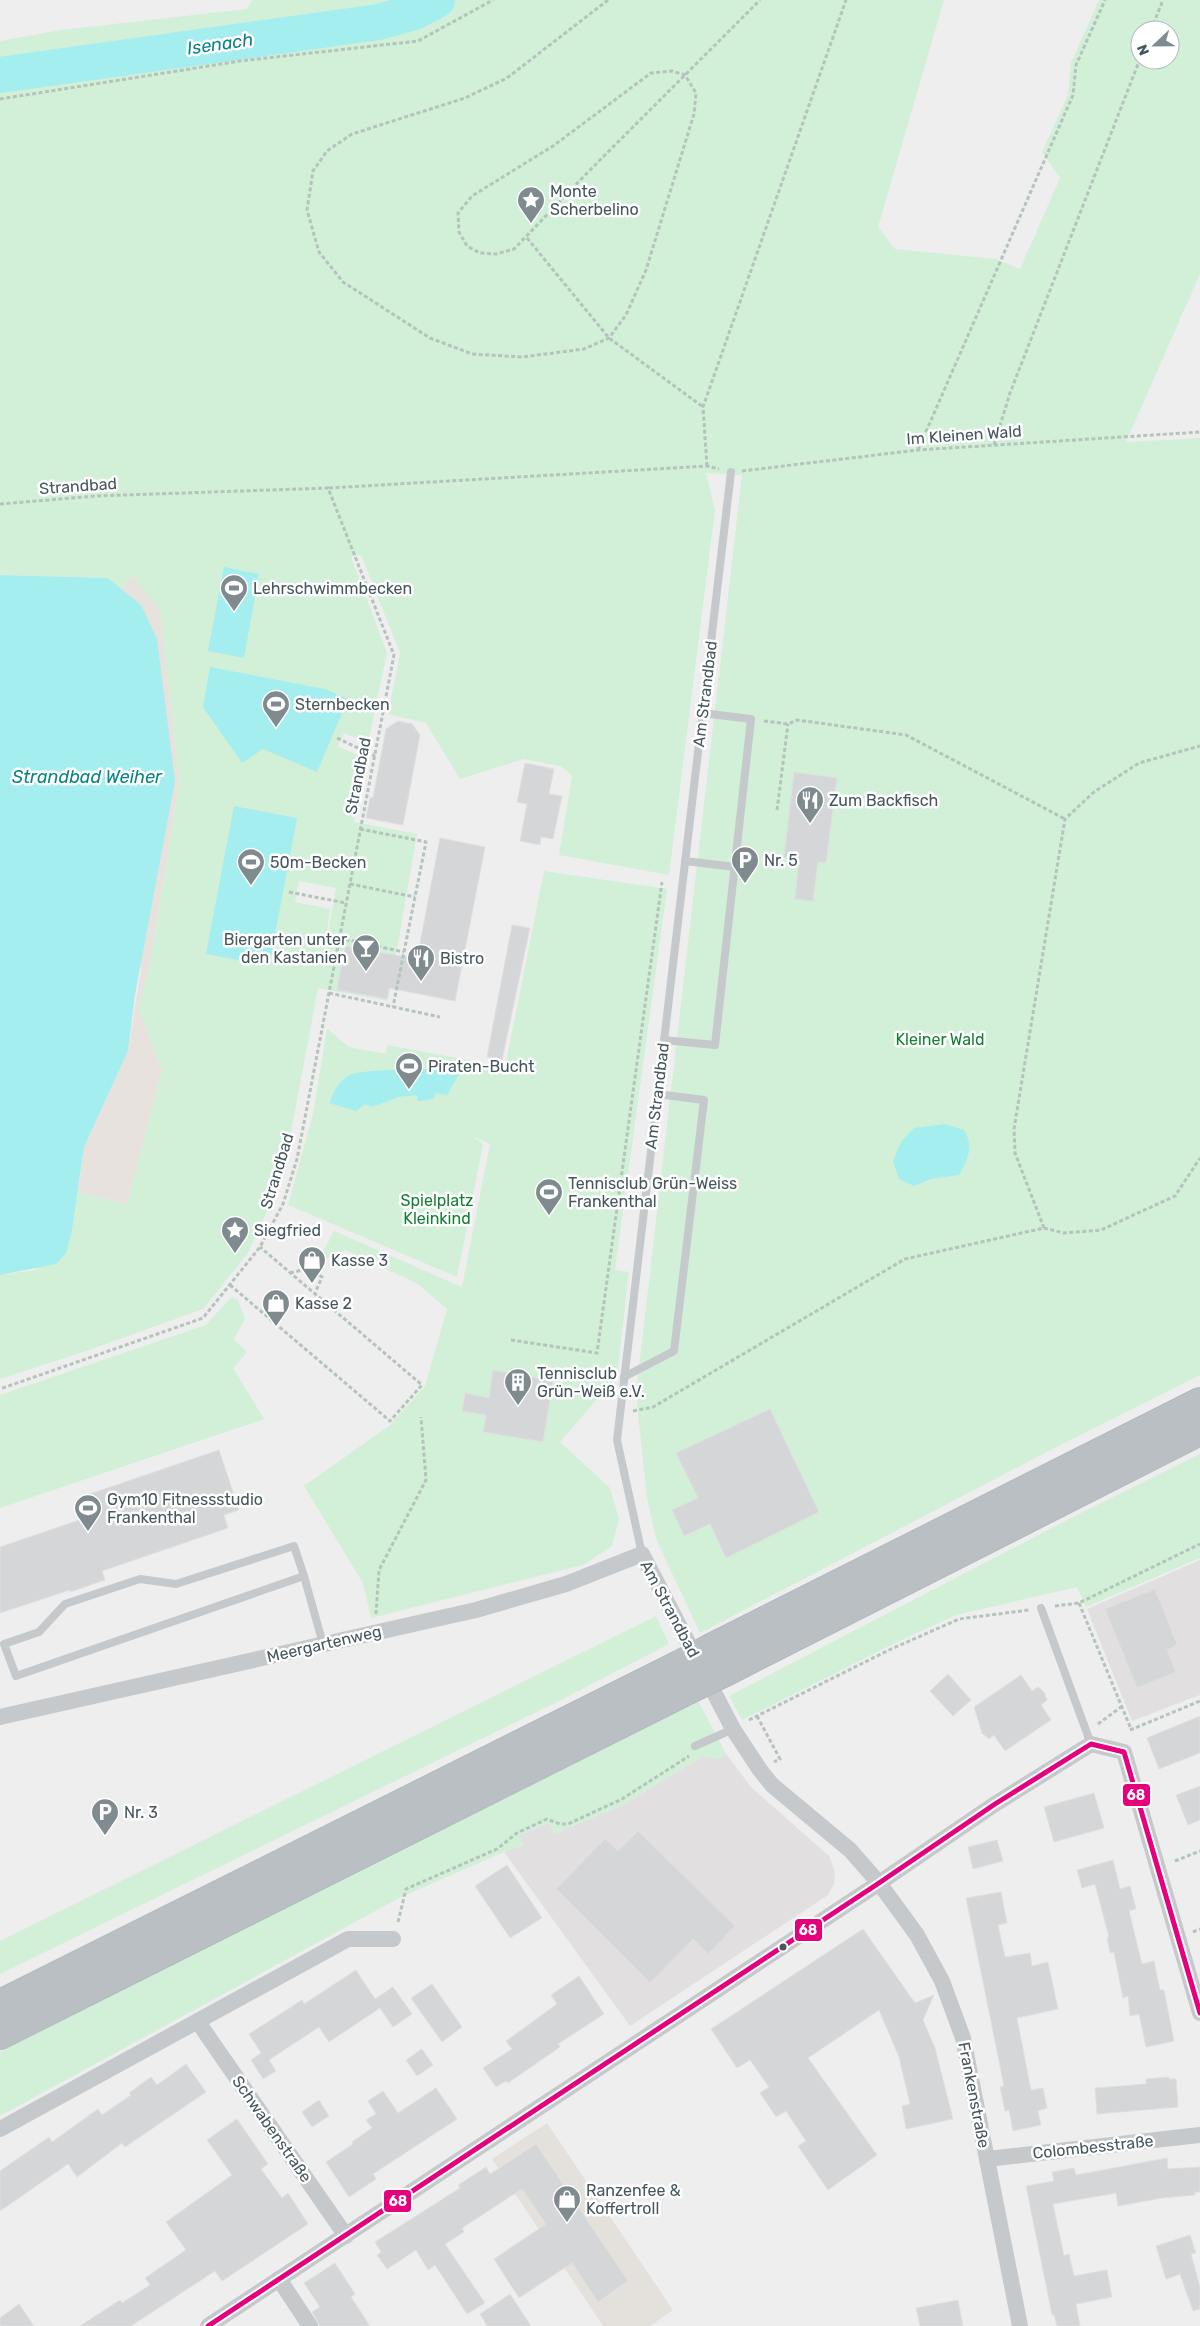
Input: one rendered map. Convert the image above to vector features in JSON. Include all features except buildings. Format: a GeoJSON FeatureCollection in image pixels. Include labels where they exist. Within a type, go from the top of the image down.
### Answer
{"type":"FeatureCollection","features":[{"type":"Feature","properties":{"kind":"highway"},"geometry":{"type":"LineString","coordinates":[[0,2004],[1200,1402]]}},
{"type":"Feature","properties":{"kind":"highway"},"geometry":{"type":"LineString","coordinates":[[0,2036],[1200,1431]]}},
{"type":"Feature","properties":{"kind":"street","name":"Meergartenweg"},"geometry":{"type":"LineString","coordinates":[[0,1716],[476,1610],[566,1584],[642,1554]]}},
{"type":"Feature","properties":{"kind":"street","name":"Am Strandbad"},"geometry":{"type":"LineString","coordinates":[[642,1554],[733,1729],[760,1770],[772,1785],[850,1850],[879,1883]]}},
{"type":"Feature","properties":{"kind":"street"},"geometry":{"type":"LineString","coordinates":[[208,2326],[879,1883],[995,1804],[1091,1744],[1124,1752],[1200,2013]]}},
{"type":"Feature","properties":{"kind":"street","name":"Frankenstraße"},"geometry":{"type":"LineString","coordinates":[[879,1883],[917,1935],[942,1981],[963,2038],[1020,2326]]}},
{"type":"Feature","properties":{"kind":"street"},"geometry":{"type":"LineString","coordinates":[[0,2129],[348,1939],[393,1939]]}},
{"type":"Feature","properties":{"kind":"street","name":"Schwabenstraße"},"geometry":{"type":"LineString","coordinates":[[198,2022],[346,2236]]}},
{"type":"Feature","properties":{"kind":"street","name":"Colombesstraße"},"geometry":{"type":"LineString","coordinates":[[987,2159],[1200,2135]]}},
{"type":"Feature","properties":{"kind":"street"},"geometry":{"type":"LineString","coordinates":[[279,2279],[310,2326]]}},
{"type":"Feature","properties":{"kind":"lane","name":"Am Strandbad"},"geometry":{"type":"LineString","coordinates":[[642,1554],[617,1440],[731,472]]}},
{"type":"Feature","properties":{"kind":"lane"},"geometry":{"type":"LineString","coordinates":[[664,1040],[715,1045],[751,719],[702,713]]}},
{"type":"Feature","properties":{"kind":"lane"},"geometry":{"type":"LineString","coordinates":[[685,860],[735,867]]}},
{"type":"Feature","properties":{"kind":"lane"},"geometry":{"type":"LineString","coordinates":[[624,1377],[674,1351],[701,1129],[704,1100],[657,1094]]}},
{"type":"Feature","properties":{"kind":"lane"},"geometry":{"type":"LineString","coordinates":[[304,1576],[16,1676],[4,1644],[40,1632],[65,1604],[140,1579],[176,1584],[294,1546],[304,1576],[323,1644]]}},
{"type":"Feature","properties":{"kind":"lane"},"geometry":{"type":"LineString","coordinates":[[1041,1608],[1091,1744]]}},
{"type":"Feature","properties":{"kind":"lane"},"geometry":{"type":"LineString","coordinates":[[694,1746],[733,1729]]}},
{"type":"Feature","properties":{"kind":"path"},"geometry":{"type":"LineString","coordinates":[[0,98],[240,61],[418,41],[493,0]]}},
{"type":"Feature","properties":{"kind":"path"},"geometry":{"type":"LineString","coordinates":[[608,0],[507,78],[465,98],[352,134],[327,151],[313,171],[307,210],[319,252],[344,282],[430,338],[472,354],[522,357],[584,349],[609,338],[626,314],[646,270],[694,114],[696,93],[685,75],[672,71],[652,73],[553,146],[472,196],[458,213],[459,232],[467,246],[480,253],[496,254],[514,249],[527,238],[590,170],[685,75],[760,0]]}},
{"type":"Feature","properties":{"kind":"path"},"geometry":{"type":"LineString","coordinates":[[707,466],[703,407],[846,0]]}},
{"type":"Feature","properties":{"kind":"path"},"geometry":{"type":"LineString","coordinates":[[918,450],[1073,95],[1076,65],[1105,0]]}},
{"type":"Feature","properties":{"kind":"path"},"geometry":{"type":"LineString","coordinates":[[1156,20],[1163,0]]}},
{"type":"Feature","properties":{"kind":"path"},"geometry":{"type":"LineString","coordinates":[[994,446],[1010,393],[1136,70]]}},
{"type":"Feature","properties":{"kind":"path"},"geometry":{"type":"LineString","coordinates":[[527,238],[609,338],[703,407]]}},
{"type":"Feature","properties":{"kind":"path","name":"Im Kleinen Wald"},"geometry":{"type":"LineString","coordinates":[[731,472],[918,450],[1200,432]]}},
{"type":"Feature","properties":{"kind":"path"},"geometry":{"type":"LineString","coordinates":[[328,488],[707,466],[731,472]]}},
{"type":"Feature","properties":{"kind":"path","name":"Strandbad"},"geometry":{"type":"LineString","coordinates":[[0,504],[96,496],[328,488],[394,655],[297,1159],[283,1204],[260,1247],[203,1318],[0,1388]]}},
{"type":"Feature","properties":{"kind":"path"},"geometry":{"type":"LineString","coordinates":[[751,719],[788,724],[797,720],[906,735],[1065,819]]}},
{"type":"Feature","properties":{"kind":"path"},"geometry":{"type":"LineString","coordinates":[[776,810],[788,724]]}},
{"type":"Feature","properties":{"kind":"path"},"geometry":{"type":"LineString","coordinates":[[337,738],[375,756]]}},
{"type":"Feature","properties":{"kind":"path"},"geometry":{"type":"LineString","coordinates":[[1044,1228],[1015,1153],[1014,1129],[1065,819],[1094,792],[1139,763],[1200,746]]}},
{"type":"Feature","properties":{"kind":"path"},"geometry":{"type":"LineString","coordinates":[[360,829],[426,842],[394,1007]]}},
{"type":"Feature","properties":{"kind":"path"},"geometry":{"type":"LineString","coordinates":[[511,1340],[597,1353],[662,882]]}},
{"type":"Feature","properties":{"kind":"path"},"geometry":{"type":"LineString","coordinates":[[350,884],[415,897]]}},
{"type":"Feature","properties":{"kind":"path"},"geometry":{"type":"LineString","coordinates":[[289,892],[346,903]]}},
{"type":"Feature","properties":{"kind":"path"},"geometry":{"type":"LineString","coordinates":[[339,938],[404,952]]}},
{"type":"Feature","properties":{"kind":"path"},"geometry":{"type":"LineString","coordinates":[[329,993],[440,1017]]}},
{"type":"Feature","properties":{"kind":"path"},"geometry":{"type":"LineString","coordinates":[[620,1413],[653,1407],[905,1259],[1044,1228],[1064,1233],[1101,1230],[1175,1196],[1200,1158]]}},
{"type":"Feature","properties":{"kind":"path"},"geometry":{"type":"LineString","coordinates":[[230,1285],[390,1421],[422,1385],[260,1247]]}},
{"type":"Feature","properties":{"kind":"path"},"geometry":{"type":"LineString","coordinates":[[290,1273],[310,1268],[317,1272],[322,1277],[315,1293]]}},
{"type":"Feature","properties":{"kind":"path"},"geometry":{"type":"LineString","coordinates":[[379,1632],[376,1616],[378,1570],[426,1480],[421,1416]]}},
{"type":"Feature","properties":{"kind":"path"},"geometry":{"type":"LineString","coordinates":[[760,1770],[780,1759],[757,1716],[889,1650],[959,1619],[1079,1603],[1200,1544]]}},
{"type":"Feature","properties":{"kind":"path"},"geometry":{"type":"LineString","coordinates":[[1079,1603],[1131,1728],[1124,1752]]}},
{"type":"Feature","properties":{"kind":"path"},"geometry":{"type":"LineString","coordinates":[[1131,1728],[1200,1701]]}},
{"type":"Feature","properties":{"kind":"path"},"geometry":{"type":"LineString","coordinates":[[1091,1744],[1098,1723],[1121,1707]]}},
{"type":"Feature","properties":{"kind":"path"},"geometry":{"type":"LineString","coordinates":[[393,1939],[406,1889],[497,1849],[517,1833],[548,1819],[560,1824],[568,1824],[622,1799],[688,1758],[694,1746]]}},
{"type":"Feature","properties":{"kind":"path"},"geometry":{"type":"LineString","coordinates":[[1158,1868],[1200,1851]]}},
{"type":"Feature","properties":{"kind":"shaded area"},"geometry":{"type":"Polygon","coordinates":[[[1200,1560],[1200,1695],[1132,1721],[1087,1609],[1200,1560]]]}},
{"type":"Feature","properties":{"kind":"shaded area"},"geometry":{"type":"Polygon","coordinates":[[[726,1754],[751,1787],[829,1856],[835,1872],[834,1884],[828,1895],[630,2026],[504,1852],[524,1845],[519,1835],[549,1823],[554,1834],[623,1805],[703,1756],[717,1759],[726,1754]]]}},
{"type":"Feature","properties":{"kind":"shaded area"},"geometry":{"type":"Polygon","coordinates":[[[547,2123],[673,2310],[650,2326],[603,2326],[492,2159],[547,2123]]]}},
{"type":"Feature","properties":{"kind":"green space","name":"Kleiner Wald"},"geometry":{"type":"Polygon","coordinates":[[[252,0],[944,0],[878,227],[895,249],[996,259],[1020,269],[1060,178],[1042,152],[1068,95],[1071,63],[1099,0],[1200,0],[1200,274],[1126,442],[1200,438],[1200,1375],[1045,1453],[700,1633],[656,1539],[647,1498],[636,1394],[742,475],[706,473],[715,510],[669,875],[559,855],[572,776],[561,766],[523,759],[460,779],[426,723],[388,714],[400,653],[361,555],[351,557],[387,653],[368,743],[344,733],[338,746],[363,758],[354,822],[417,834],[388,1001],[318,988],[283,1175],[248,1253],[203,1309],[89,1350],[0,1379],[0,1275],[35,1270],[72,1231],[78,1192],[127,1204],[162,1070],[138,1007],[149,970],[179,783],[160,611],[132,576],[121,589],[108,578],[0,575],[0,41],[61,30],[247,9],[252,0]],[[299,881],[295,902],[330,909],[323,961],[336,888],[299,881]]]}},
{"type":"Feature","properties":{"kind":"green space","name":"Spielplatz Kleinkind"},"geometry":{"type":"Polygon","coordinates":[[[544,871],[667,889],[615,1270],[629,1272],[617,1376],[560,1442],[610,1488],[619,1519],[612,1546],[583,1565],[371,1618],[363,1583],[304,1486],[390,1425],[425,1386],[447,1309],[418,1284],[345,1250],[318,1262],[334,1231],[462,1287],[490,1144],[472,1136],[483,1144],[457,1277],[288,1205],[313,1114],[327,1029],[349,1047],[386,1054],[387,1045],[505,1067],[544,871]]]}},
{"type":"Feature","properties":{"kind":"green space"},"geometry":{"type":"Polygon","coordinates":[[[231,1297],[238,1300],[245,1319],[234,1339],[247,1352],[233,1368],[264,1419],[0,1508],[0,1395],[206,1325],[231,1297]]]}},
{"type":"Feature","properties":{"kind":"green space"},"geometry":{"type":"Polygon","coordinates":[[[1200,1454],[1200,1558],[1086,1607],[1077,1587],[956,1615],[891,1645],[742,1720],[729,1696],[1073,1517],[1200,1454]]]}},
{"type":"Feature","properties":{"kind":"green space"},"geometry":{"type":"Polygon","coordinates":[[[656,1616],[669,1644],[559,1701],[0,1974],[0,1941],[656,1616]]]}},
{"type":"Feature","properties":{"kind":"green space"},"geometry":{"type":"Polygon","coordinates":[[[699,1702],[726,1754],[717,1759],[703,1756],[623,1805],[554,1834],[549,1823],[520,1835],[524,1845],[399,1898],[0,2116],[0,2052],[375,1859],[699,1702]]]}},
{"type":"Feature","properties":{"kind":"sand"},"geometry":{"type":"Polygon","coordinates":[[[132,576],[160,610],[179,783],[149,970],[138,1007],[162,1070],[127,1204],[78,1192],[84,1147],[128,1051],[141,970],[141,605],[121,589],[132,576]]]}},
{"type":"Feature","properties":{"kind":"water","name":"Lehrschwimmbecken"},"geometry":{"type":"Polygon","coordinates":[[[224,567],[259,574],[244,658],[208,651],[224,567]]]}},
{"type":"Feature","properties":{"kind":"water","name":"Strandbad Weiher"},"geometry":{"type":"Polygon","coordinates":[[[0,575],[108,578],[141,605],[157,639],[175,781],[135,995],[128,1051],[84,1147],[72,1231],[66,1253],[56,1264],[0,1275],[0,575]]]}},
{"type":"Feature","properties":{"kind":"water","name":"Sternbecken"},"geometry":{"type":"Polygon","coordinates":[[[210,667],[325,689],[348,699],[317,772],[263,749],[242,763],[203,707],[210,667]]]}},
{"type":"Feature","properties":{"kind":"water","name":"50m-Becken"},"geometry":{"type":"Polygon","coordinates":[[[234,806],[297,818],[269,966],[206,954],[234,806]]]}},
{"type":"Feature","properties":{"kind":"water"},"geometry":{"type":"Polygon","coordinates":[[[448,1069],[460,1072],[447,1095],[436,1093],[433,1099],[418,1101],[417,1095],[398,1097],[372,1107],[365,1104],[356,1111],[329,1103],[339,1084],[350,1075],[383,1070],[448,1069]]]}},
{"type":"Feature","properties":{"kind":"water"},"geometry":{"type":"Polygon","coordinates":[[[945,1124],[964,1130],[969,1142],[969,1153],[959,1175],[931,1179],[914,1186],[899,1179],[893,1161],[901,1142],[914,1128],[945,1124]]]}},
{"type":"Feature","properties":{"kind":"waterway","name":"Isenach"},"geometry":{"type":"LineString","coordinates":[[0,75],[379,22],[414,12],[437,0]]}},
{"type":"Feature","properties":{"kind":"transit line","name":"68"},"geometry":{"type":"LineString","coordinates":[[208,2326],[879,1883],[995,1804],[1091,1744],[1124,1752],[1200,2013]]}},
{"type":"Feature","properties":{"kind":"place","name":"Monte Scherbelino"},"geometry":{"type":"Point","coordinates":[531,224]}},
{"type":"Feature","properties":{"kind":"place","name":"Lehrschwimmbecken"},"geometry":{"type":"Point","coordinates":[234,612]}},
{"type":"Feature","properties":{"kind":"place","name":"Sternbecken"},"geometry":{"type":"Point","coordinates":[276,728]}},
{"type":"Feature","properties":{"kind":"place","name":"Zum Backfisch"},"geometry":{"type":"Point","coordinates":[810,824]}},
{"type":"Feature","properties":{"kind":"place","name":"Nr. 5"},"geometry":{"type":"Point","coordinates":[745,884]}},
{"type":"Feature","properties":{"kind":"place","name":"50m-Becken"},"geometry":{"type":"Point","coordinates":[251,886]}},
{"type":"Feature","properties":{"kind":"place","name":"Biergarten unter den Kastanien"},"geometry":{"type":"Point","coordinates":[366,972]}},
{"type":"Feature","properties":{"kind":"place","name":"Bistro"},"geometry":{"type":"Point","coordinates":[421,982]}},
{"type":"Feature","properties":{"kind":"place","name":"Piraten-Bucht"},"geometry":{"type":"Point","coordinates":[409,1090]}},
{"type":"Feature","properties":{"kind":"place","name":"Tennisclub Grün-Weiss Frankenthal"},"geometry":{"type":"Point","coordinates":[549,1216]}},
{"type":"Feature","properties":{"kind":"place","name":"Siegfried"},"geometry":{"type":"Point","coordinates":[235,1254]}},
{"type":"Feature","properties":{"kind":"place","name":"Kasse 3"},"geometry":{"type":"Point","coordinates":[312,1284]}},
{"type":"Feature","properties":{"kind":"place","name":"Kasse 2"},"geometry":{"type":"Point","coordinates":[276,1327]}},
{"type":"Feature","properties":{"kind":"place","name":"Tennisclub Grün-Weiß e.V."},"geometry":{"type":"Point","coordinates":[518,1406]}},
{"type":"Feature","properties":{"kind":"place","name":"Gym10 Fitnessstudio Frankenthal"},"geometry":{"type":"Point","coordinates":[88,1532]}},
{"type":"Feature","properties":{"kind":"place","name":"Nr. 3"},"geometry":{"type":"Point","coordinates":[105,1836]}},
{"type":"Feature","properties":{"kind":"place","name":"Ranzenfee & Koffertroll"},"geometry":{"type":"Point","coordinates":[567,2223]}}]}
